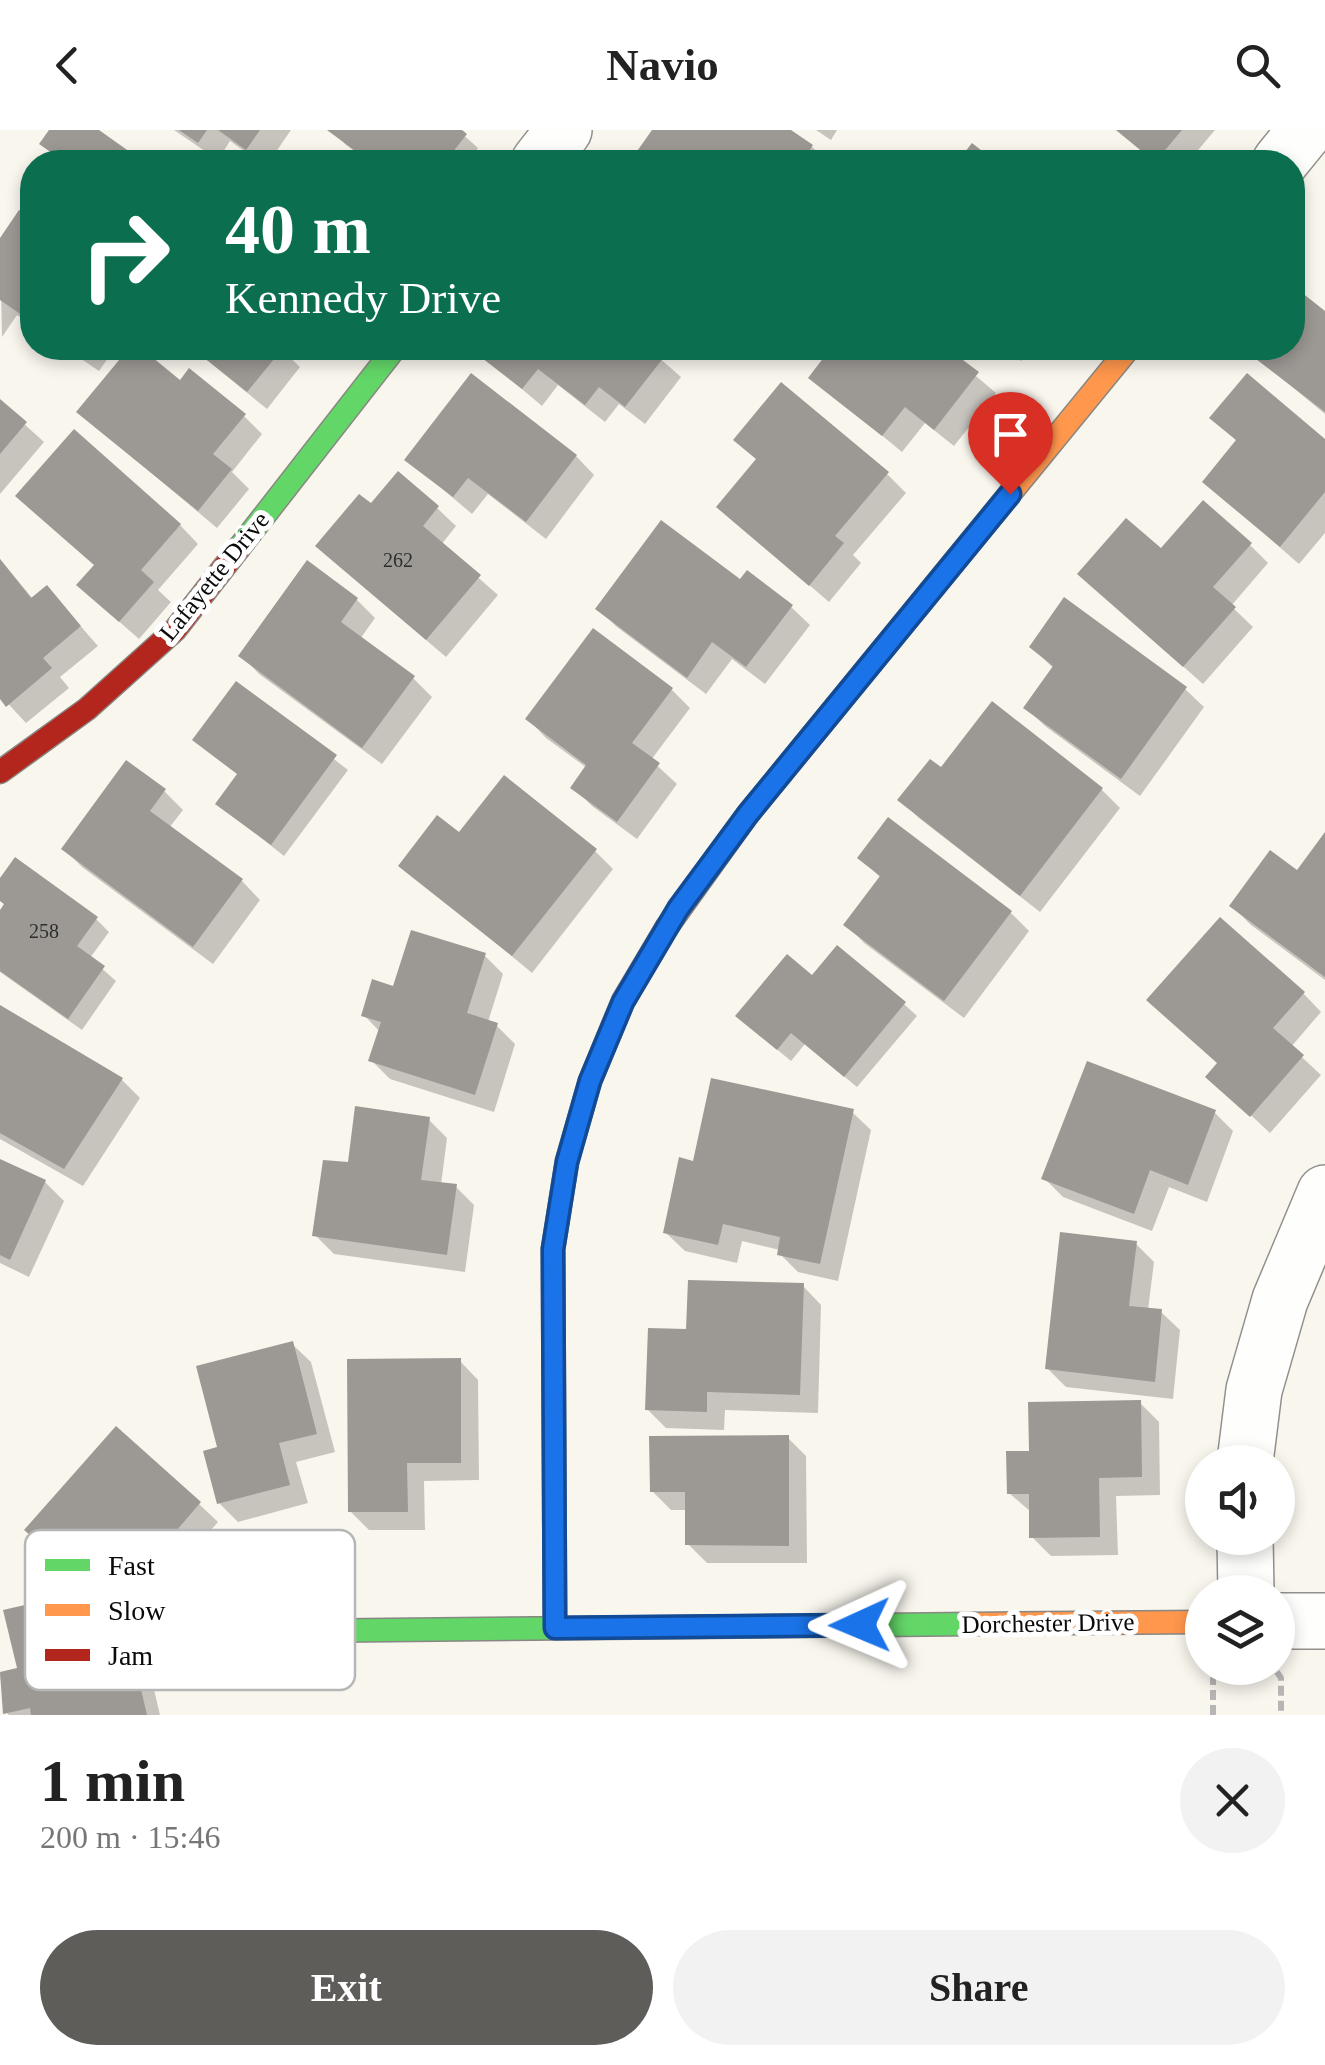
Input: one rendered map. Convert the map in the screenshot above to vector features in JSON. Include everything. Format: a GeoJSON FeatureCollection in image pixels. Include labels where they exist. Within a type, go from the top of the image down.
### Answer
{"type":"FeatureCollection","features":[{"type":"Feature","properties":{"kind":"street"},"geometry":{"type":"LineString","coordinates":[[548,150],[564,130]]}},
{"type":"Feature","properties":{"kind":"street"},"geometry":{"type":"LineString","coordinates":[[1290,150],[1306,130]]}},
{"type":"Feature","properties":{"kind":"street","name":"Lafayette Drive"},"geometry":{"type":"LineString","coordinates":[[0,772],[87,709],[174,630],[385,360]]}},
{"type":"Feature","properties":{"kind":"street"},"geometry":{"type":"LineString","coordinates":[[555,1628],[553,1249],[576,1129],[590,1081],[623,1002],[678,909],[748,814],[1119,360]]}},
{"type":"Feature","properties":{"kind":"street"},"geometry":{"type":"LineString","coordinates":[[1248,1445],[1254,1390],[1274,1318],[1325,1193]]}},
{"type":"Feature","properties":{"kind":"street"},"geometry":{"type":"LineString","coordinates":[[1295,1621],[1325,1621]]}},
{"type":"Feature","properties":{"kind":"street","name":"Dorchester Drive"},"geometry":{"type":"LineString","coordinates":[[355,1631],[1185,1622]]}},
{"type":"Feature","properties":{"kind":"path"},"geometry":{"type":"LineString","coordinates":[[1213,1685],[1214,1715]]}},
{"type":"Feature","properties":{"kind":"path"},"geometry":{"type":"LineString","coordinates":[[1281,1685],[1281,1715]]}},
{"type":"Feature","properties":{"kind":"building"},"geometry":{"type":"Polygon","coordinates":[[[49,130],[99,130],[127,150],[48,150],[39,144],[49,130]]]}},
{"type":"Feature","properties":{"kind":"building"},"geometry":{"type":"Polygon","coordinates":[[[179,130],[207,130],[198,143],[179,130]]]}},
{"type":"Feature","properties":{"kind":"building"},"geometry":{"type":"Polygon","coordinates":[[[218,130],[260,130],[246,150],[218,130]]]}},
{"type":"Feature","properties":{"kind":"building"},"geometry":{"type":"Polygon","coordinates":[[[327,130],[462,130],[467,134],[454,150],[354,150],[327,130]]]}},
{"type":"Feature","properties":{"kind":"building"},"geometry":{"type":"Polygon","coordinates":[[[652,130],[791,130],[813,145],[810,150],[638,150],[652,130]]]}},
{"type":"Feature","properties":{"kind":"building"},"geometry":{"type":"Polygon","coordinates":[[[1116,130],[1182,130],[1165,150],[1140,150],[1116,130]]]}},
{"type":"Feature","properties":{"kind":"building"},"geometry":{"type":"Polygon","coordinates":[[[20,211],[20,314],[0,300],[0,238],[20,211]]]}},
{"type":"Feature","properties":{"kind":"building"},"geometry":{"type":"Polygon","coordinates":[[[1305,295],[1325,311],[1325,412],[1257,360],[1305,360],[1305,295]]]}},
{"type":"Feature","properties":{"kind":"building"},"geometry":{"type":"Polygon","coordinates":[[[119,360],[156,360],[180,380],[189,368],[246,414],[213,454],[232,469],[198,511],[76,412],[119,360]]]}},
{"type":"Feature","properties":{"kind":"building"},"geometry":{"type":"Polygon","coordinates":[[[207,360],[273,360],[247,392],[207,360]]]}},
{"type":"Feature","properties":{"kind":"building"},"geometry":{"type":"Polygon","coordinates":[[[485,360],[662,360],[625,407],[599,387],[585,405],[538,369],[522,389],[485,360]]]}},
{"type":"Feature","properties":{"kind":"building"},"geometry":{"type":"Polygon","coordinates":[[[822,360],[963,360],[979,372],[934,430],[905,407],[882,436],[808,378],[822,360]]]}},
{"type":"Feature","properties":{"kind":"building"},"geometry":{"type":"Polygon","coordinates":[[[471,373],[577,455],[526,522],[468,478],[453,497],[404,460],[471,373]]]}},
{"type":"Feature","properties":{"kind":"building"},"geometry":{"type":"Polygon","coordinates":[[[1247,373],[1325,439],[1325,492],[1280,547],[1202,482],[1236,440],[1209,418],[1247,373]]]}},
{"type":"Feature","properties":{"kind":"building"},"geometry":{"type":"Polygon","coordinates":[[[781,382],[889,472],[835,536],[844,543],[809,586],[716,507],[756,459],[733,440],[781,382]]]}},
{"type":"Feature","properties":{"kind":"building"},"geometry":{"type":"Polygon","coordinates":[[[0,399],[27,422],[0,454],[0,399]]]}},
{"type":"Feature","properties":{"kind":"building"},"geometry":{"type":"Polygon","coordinates":[[[74,429],[181,524],[141,570],[154,582],[119,622],[76,585],[94,565],[15,496],[74,429]]]}},
{"type":"Feature","properties":{"kind":"building"},"geometry":{"type":"Polygon","coordinates":[[[398,471],[439,506],[423,526],[481,575],[426,640],[315,546],[359,494],[371,503],[398,471]]]}},
{"type":"Feature","properties":{"kind":"building"},"geometry":{"type":"Polygon","coordinates":[[[1203,500],[1252,543],[1213,587],[1236,607],[1183,667],[1077,574],[1126,518],[1161,548],[1203,500]]]}},
{"type":"Feature","properties":{"kind":"building"},"geometry":{"type":"Polygon","coordinates":[[[661,520],[740,579],[747,570],[793,605],[746,667],[712,642],[687,678],[595,609],[661,520]]]}},
{"type":"Feature","properties":{"kind":"building"},"geometry":{"type":"Polygon","coordinates":[[[0,559],[31,598],[47,585],[81,626],[43,658],[52,668],[6,707],[0,699],[0,559]]]}},
{"type":"Feature","properties":{"kind":"building"},"geometry":{"type":"Polygon","coordinates":[[[307,560],[358,598],[341,622],[415,676],[362,748],[238,656],[307,560]]]}},
{"type":"Feature","properties":{"kind":"building"},"geometry":{"type":"Polygon","coordinates":[[[1064,597],[1187,687],[1121,779],[1023,708],[1053,666],[1029,647],[1064,597]]]}},
{"type":"Feature","properties":{"kind":"building"},"geometry":{"type":"Polygon","coordinates":[[[593,628],[673,688],[632,743],[660,763],[617,822],[570,788],[586,765],[525,719],[593,628]]]}},
{"type":"Feature","properties":{"kind":"building"},"geometry":{"type":"Polygon","coordinates":[[[236,681],[337,755],[271,845],[215,804],[237,774],[192,740],[236,681]]]}},
{"type":"Feature","properties":{"kind":"building"},"geometry":{"type":"Polygon","coordinates":[[[992,701],[1103,788],[1020,896],[897,800],[930,759],[941,767],[992,701]]]}},
{"type":"Feature","properties":{"kind":"building"},"geometry":{"type":"Polygon","coordinates":[[[126,760],[166,789],[150,811],[243,879],[193,947],[61,849],[126,760]]]}},
{"type":"Feature","properties":{"kind":"building"},"geometry":{"type":"Polygon","coordinates":[[[504,775],[597,849],[512,956],[398,866],[437,815],[459,832],[504,775]]]}},
{"type":"Feature","properties":{"kind":"building"},"geometry":{"type":"Polygon","coordinates":[[[888,817],[1012,911],[944,1001],[843,925],[880,876],[857,858],[888,817]]]}},
{"type":"Feature","properties":{"kind":"building"},"geometry":{"type":"Polygon","coordinates":[[[1325,832],[1325,977],[1229,906],[1270,850],[1297,870],[1325,832]]]}},
{"type":"Feature","properties":{"kind":"building"},"geometry":{"type":"Polygon","coordinates":[[[15,857],[98,917],[77,946],[105,966],[68,1019],[0,971],[0,910],[4,904],[0,901],[0,878],[15,857]]]}},
{"type":"Feature","properties":{"kind":"building"},"geometry":{"type":"Polygon","coordinates":[[[1220,917],[1305,992],[1273,1028],[1304,1055],[1250,1117],[1205,1077],[1217,1063],[1146,1000],[1220,917]]]}},
{"type":"Feature","properties":{"kind":"building"},"geometry":{"type":"Polygon","coordinates":[[[411,930],[486,953],[467,1013],[498,1023],[475,1095],[368,1061],[381,1022],[361,1016],[372,979],[393,986],[411,930]]]}},
{"type":"Feature","properties":{"kind":"building"},"geometry":{"type":"Polygon","coordinates":[[[837,945],[906,1002],[844,1077],[791,1033],[777,1050],[735,1016],[787,954],[812,975],[837,945]]]}},
{"type":"Feature","properties":{"kind":"building"},"geometry":{"type":"Polygon","coordinates":[[[0,1005],[123,1078],[64,1169],[0,1133],[0,1005]]]}},
{"type":"Feature","properties":{"kind":"building"},"geometry":{"type":"Polygon","coordinates":[[[1087,1061],[1216,1110],[1188,1185],[1150,1170],[1134,1214],[1041,1179],[1087,1061]]]}},
{"type":"Feature","properties":{"kind":"building"},"geometry":{"type":"Polygon","coordinates":[[[711,1078],[854,1109],[820,1264],[777,1255],[780,1237],[723,1224],[718,1245],[663,1233],[679,1157],[693,1161],[711,1078]]]}},
{"type":"Feature","properties":{"kind":"building"},"geometry":{"type":"Polygon","coordinates":[[[355,1106],[430,1117],[421,1180],[457,1184],[447,1255],[312,1236],[323,1160],[348,1162],[355,1106]]]}},
{"type":"Feature","properties":{"kind":"building"},"geometry":{"type":"Polygon","coordinates":[[[0,1159],[46,1180],[10,1260],[0,1255],[0,1159]]]}},
{"type":"Feature","properties":{"kind":"building"},"geometry":{"type":"Polygon","coordinates":[[[1060,1232],[1137,1241],[1129,1306],[1162,1309],[1155,1382],[1045,1369],[1060,1232]]]}},
{"type":"Feature","properties":{"kind":"building"},"geometry":{"type":"Polygon","coordinates":[[[688,1280],[804,1283],[800,1395],[707,1392],[707,1412],[645,1410],[648,1328],[686,1329],[688,1280]]]}},
{"type":"Feature","properties":{"kind":"building"},"geometry":{"type":"Polygon","coordinates":[[[293,1341],[317,1434],[279,1443],[290,1485],[217,1504],[203,1451],[217,1447],[196,1366],[293,1341]]]}},
{"type":"Feature","properties":{"kind":"building"},"geometry":{"type":"Polygon","coordinates":[[[461,1358],[461,1463],[407,1463],[408,1512],[348,1512],[347,1359],[461,1358]]]}},
{"type":"Feature","properties":{"kind":"building"},"geometry":{"type":"Polygon","coordinates":[[[1141,1400],[1142,1477],[1099,1478],[1100,1537],[1029,1538],[1029,1494],[1007,1494],[1006,1451],[1029,1451],[1028,1402],[1141,1400]]]}},
{"type":"Feature","properties":{"kind":"building"},"geometry":{"type":"Polygon","coordinates":[[[116,1426],[201,1502],[177,1530],[24,1530],[116,1426]]]}},
{"type":"Feature","properties":{"kind":"building"},"geometry":{"type":"Polygon","coordinates":[[[789,1435],[789,1546],[685,1545],[685,1492],[650,1492],[649,1436],[789,1435]]]}},
{"type":"Feature","properties":{"kind":"building"},"geometry":{"type":"Polygon","coordinates":[[[25,1605],[25,1690],[141,1690],[147,1715],[31,1715],[30,1708],[3,1714],[0,1672],[17,1668],[3,1610],[25,1605]]]}},
{"type":"Feature","properties":{"kind":"traffic: fast"},"geometry":{"type":"LineString","coordinates":[[239,548],[386,360]]}},
{"type":"Feature","properties":{"kind":"traffic: fast"},"geometry":{"type":"LineString","coordinates":[[555,1628],[553,1249],[567,1161],[590,1081],[623,1001],[667,927]]}},
{"type":"Feature","properties":{"kind":"traffic: fast"},"geometry":{"type":"LineString","coordinates":[[355,1630],[973,1624]]}},
{"type":"Feature","properties":{"kind":"traffic: slow"},"geometry":{"type":"LineString","coordinates":[[667,927],[748,814],[1119,360]]}},
{"type":"Feature","properties":{"kind":"traffic: slow"},"geometry":{"type":"LineString","coordinates":[[973,1624],[1185,1622]]}},
{"type":"Feature","properties":{"kind":"traffic: jam"},"geometry":{"type":"LineString","coordinates":[[0,772],[87,709],[175,630],[239,548]]}},
{"type":"Feature","properties":{"kind":"route"},"geometry":{"type":"LineString","coordinates":[[860,1625],[555,1628],[553,1249],[567,1162],[590,1081],[623,1002],[678,909],[748,814],[1010,494]]}}]}
